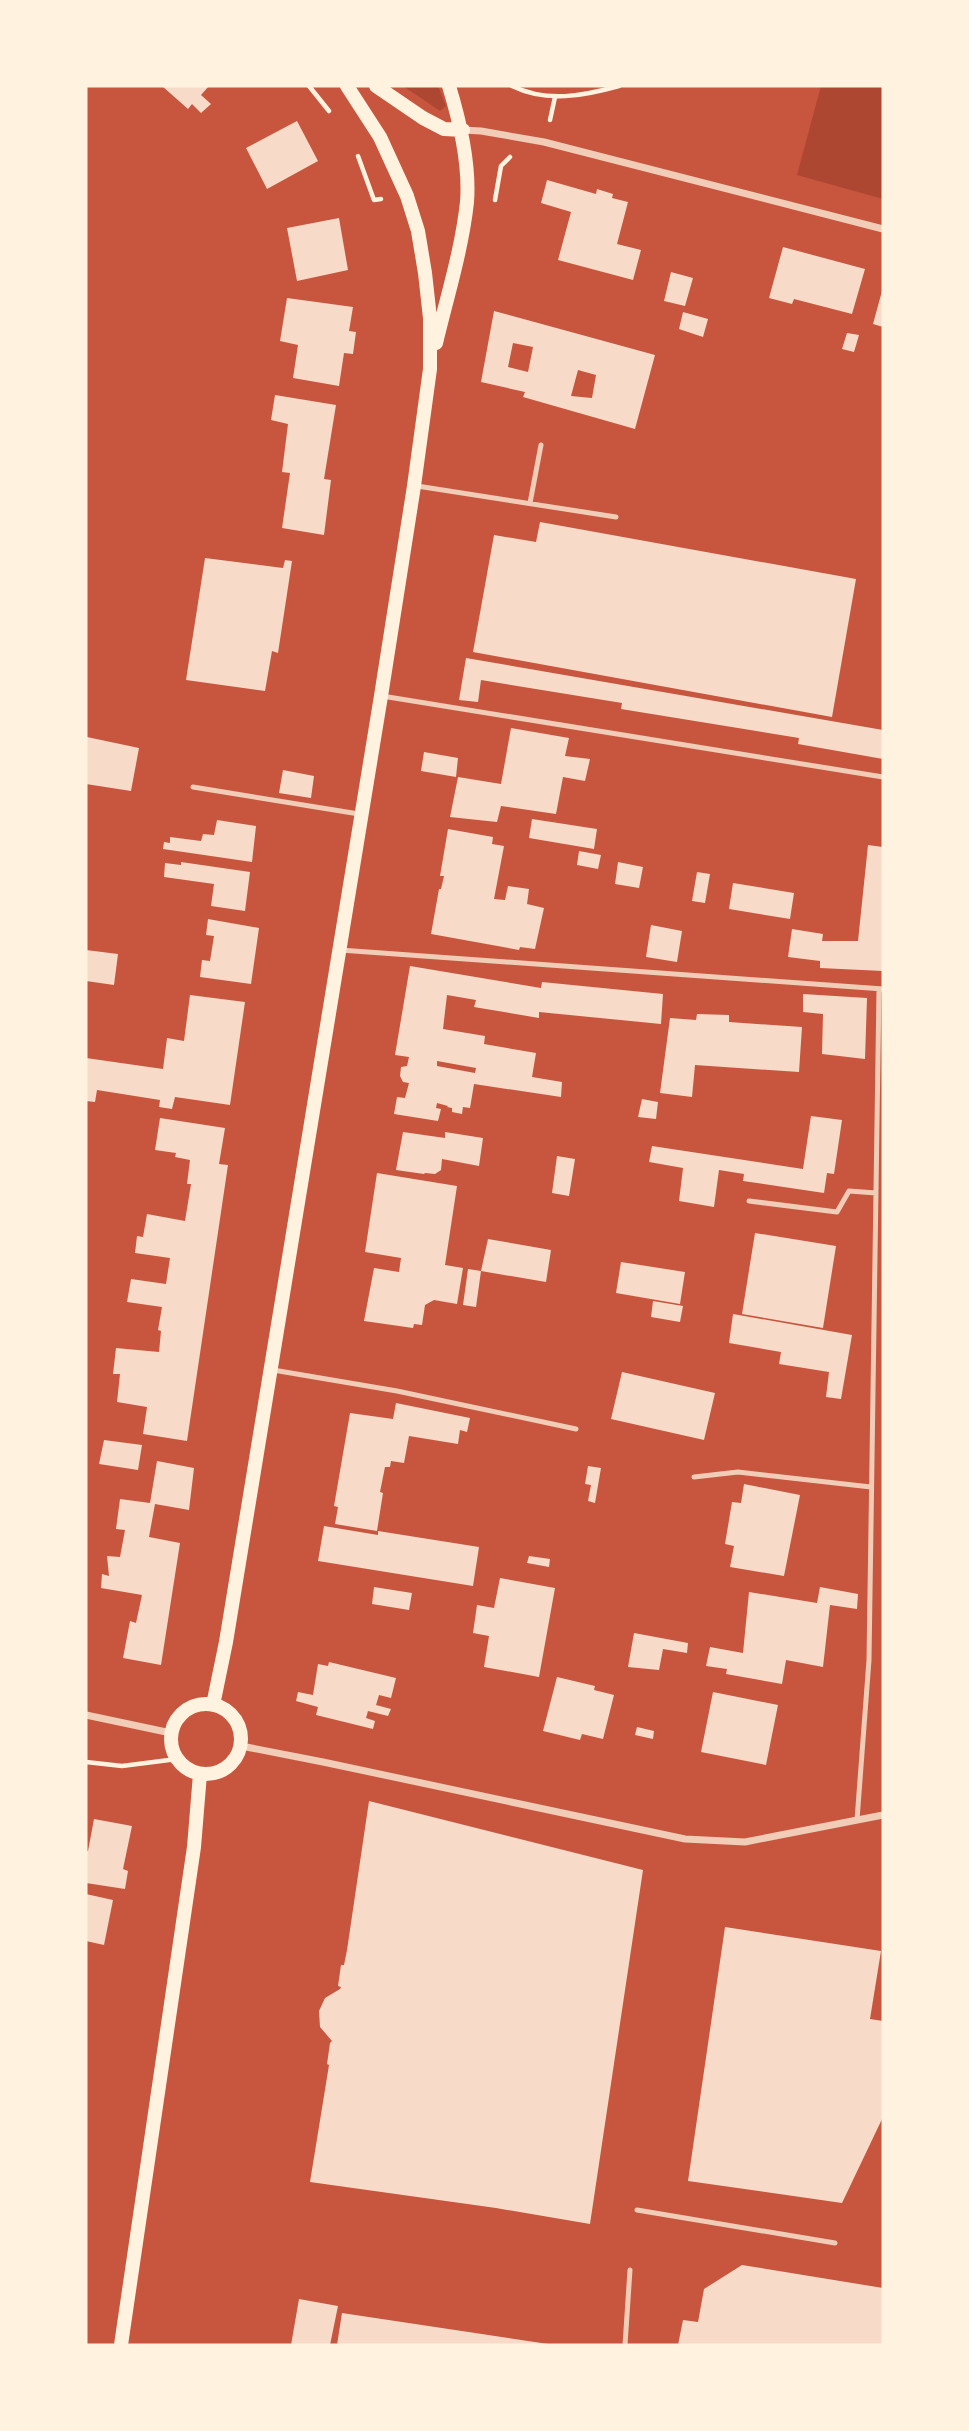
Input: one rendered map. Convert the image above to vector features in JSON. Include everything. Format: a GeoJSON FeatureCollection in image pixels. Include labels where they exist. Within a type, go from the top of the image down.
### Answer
{"type":"FeatureCollection","features":[{"type":"Feature","properties":{"kind":"main road"},"geometry":{"type":"LineString","coordinates":[[347,86],[380,137],[407,196],[418,231],[430,318],[430,369]]}},
{"type":"Feature","properties":{"kind":"main road"},"geometry":{"type":"LineString","coordinates":[[376,86],[444,129],[463,130]]}},
{"type":"Feature","properties":{"kind":"main road"},"geometry":{"type":"LineString","coordinates":[[213,1704],[226,1642],[362,815],[430,369],[458,251],[467,200],[463,130],[449,86]]}},
{"type":"Feature","properties":{"kind":"main road"},"geometry":{"type":"LineString","coordinates":[[213,1704],[232,1715],[238,1724],[241,1746],[230,1765],[211,1774],[200,1774],[191,1771],[177,1759],[173,1751],[172,1733],[175,1722],[191,1708],[213,1704]]}},
{"type":"Feature","properties":{"kind":"main road"},"geometry":{"type":"LineString","coordinates":[[121,2345],[194,1847],[200,1774]]}},
{"type":"Feature","properties":{"kind":"street"},"geometry":{"type":"LineString","coordinates":[[463,130],[544,142],[883,229]]}},
{"type":"Feature","properties":{"kind":"street"},"geometry":{"type":"LineString","coordinates":[[86,1715],[172,1733]]}},
{"type":"Feature","properties":{"kind":"street"},"geometry":{"type":"LineString","coordinates":[[241,1746],[685,1839],[745,1842],[883,1815]]}},
{"type":"Feature","properties":{"kind":"lane"},"geometry":{"type":"LineString","coordinates":[[530,503],[541,445]]}},
{"type":"Feature","properties":{"kind":"lane"},"geometry":{"type":"LineString","coordinates":[[414,485],[616,517]]}},
{"type":"Feature","properties":{"kind":"lane"},"geometry":{"type":"LineString","coordinates":[[381,696],[883,777]]}},
{"type":"Feature","properties":{"kind":"lane"},"geometry":{"type":"LineString","coordinates":[[193,786],[362,815]]}},
{"type":"Feature","properties":{"kind":"lane"},"geometry":{"type":"LineString","coordinates":[[340,950],[881,989],[869,1660],[857,1820]]}},
{"type":"Feature","properties":{"kind":"lane"},"geometry":{"type":"LineString","coordinates":[[749,1201],[837,1212],[849,1191],[876,1193]]}},
{"type":"Feature","properties":{"kind":"lane"},"geometry":{"type":"LineString","coordinates":[[271,1370],[397,1391],[576,1429]]}},
{"type":"Feature","properties":{"kind":"lane"},"geometry":{"type":"LineString","coordinates":[[694,1477],[738,1472],[871,1487]]}},
{"type":"Feature","properties":{"kind":"lane"},"geometry":{"type":"LineString","coordinates":[[637,2210],[835,2243]]}},
{"type":"Feature","properties":{"kind":"lane"},"geometry":{"type":"LineString","coordinates":[[625,2345],[630,2270]]}},
{"type":"Feature","properties":{"kind":"path"},"geometry":{"type":"LineString","coordinates":[[512,86],[555,97],[585,96],[619,86]]}},
{"type":"Feature","properties":{"kind":"path"},"geometry":{"type":"LineString","coordinates":[[86,1762],[122,1766],[177,1759]]}},
{"type":"Feature","properties":{"kind":"shaded area"},"geometry":{"type":"Polygon","coordinates":[[[403,86],[438,86],[446,106],[440,111],[403,86]]]}},
{"type":"Feature","properties":{"kind":"shaded area"},"geometry":{"type":"Polygon","coordinates":[[[821,86],[883,86],[883,199],[797,175],[821,86]]]}},
{"type":"Feature","properties":{"kind":"building"},"geometry":{"type":"Polygon","coordinates":[[[162,86],[209,86],[201,95],[211,104],[201,113],[192,104],[188,109],[162,86]]]}},
{"type":"Feature","properties":{"kind":"building"},"geometry":{"type":"Polygon","coordinates":[[[297,121],[318,161],[267,189],[246,148],[297,121]]]}},
{"type":"Feature","properties":{"kind":"building"},"geometry":{"type":"Polygon","coordinates":[[[547,180],[596,194],[597,189],[613,194],[612,198],[628,202],[617,244],[641,250],[633,280],[558,260],[571,212],[541,203],[547,180]]]}},
{"type":"Feature","properties":{"kind":"building"},"geometry":{"type":"Polygon","coordinates":[[[339,218],[348,270],[297,281],[287,228],[339,218]]]}},
{"type":"Feature","properties":{"kind":"building"},"geometry":{"type":"Polygon","coordinates":[[[783,247],[865,269],[852,314],[794,299],[792,304],[769,298],[783,247]]]}},
{"type":"Feature","properties":{"kind":"building"},"geometry":{"type":"Polygon","coordinates":[[[671,272],[693,278],[685,306],[664,301],[671,272]]]}},
{"type":"Feature","properties":{"kind":"building"},"geometry":{"type":"Polygon","coordinates":[[[883,291],[883,327],[873,324],[883,291]]]}},
{"type":"Feature","properties":{"kind":"building"},"geometry":{"type":"Polygon","coordinates":[[[287,298],[353,307],[349,331],[356,332],[353,354],[344,353],[339,386],[293,378],[298,345],[280,341],[287,298]]]}},
{"type":"Feature","properties":{"kind":"building"},"geometry":{"type":"Polygon","coordinates":[[[494,311],[655,355],[635,429],[523,397],[525,392],[481,382],[494,311]],[[513,343],[508,367],[528,372],[533,347],[513,343]],[[578,370],[571,396],[592,398],[596,375],[578,370]]]}},
{"type":"Feature","properties":{"kind":"building"},"geometry":{"type":"Polygon","coordinates":[[[683,312],[708,319],[703,337],[679,329],[683,312]]]}},
{"type":"Feature","properties":{"kind":"building"},"geometry":{"type":"Polygon","coordinates":[[[847,333],[859,335],[854,352],[842,349],[847,333]]]}},
{"type":"Feature","properties":{"kind":"building"},"geometry":{"type":"Polygon","coordinates":[[[275,395],[336,405],[324,479],[331,480],[324,535],[282,528],[290,473],[282,472],[288,424],[271,420],[275,395]]]}},
{"type":"Feature","properties":{"kind":"building"},"geometry":{"type":"Polygon","coordinates":[[[540,522],[856,579],[832,717],[473,652],[494,535],[536,542],[540,522]]]}},
{"type":"Feature","properties":{"kind":"building"},"geometry":{"type":"Polygon","coordinates":[[[205,558],[283,568],[285,560],[292,561],[278,653],[272,651],[265,691],[186,680],[205,558]]]}},
{"type":"Feature","properties":{"kind":"building"},"geometry":{"type":"Polygon","coordinates":[[[466,658],[883,730],[883,759],[798,744],[799,738],[621,709],[622,703],[481,680],[478,702],[459,700],[466,658]]]}},
{"type":"Feature","properties":{"kind":"building"},"geometry":{"type":"Polygon","coordinates":[[[511,728],[569,738],[565,756],[590,759],[585,781],[563,777],[556,814],[501,806],[497,822],[450,817],[458,777],[501,784],[511,728]]]}},
{"type":"Feature","properties":{"kind":"building"},"geometry":{"type":"Polygon","coordinates":[[[87,737],[139,748],[131,791],[86,784],[87,737]]]}},
{"type":"Feature","properties":{"kind":"building"},"geometry":{"type":"Polygon","coordinates":[[[424,752],[458,758],[456,777],[421,771],[424,752]]]}},
{"type":"Feature","properties":{"kind":"building"},"geometry":{"type":"Polygon","coordinates":[[[283,770],[314,776],[311,798],[279,793],[283,770]]]}},
{"type":"Feature","properties":{"kind":"building"},"geometry":{"type":"Polygon","coordinates":[[[532,819],[597,829],[594,849],[529,838],[532,819]]]}},
{"type":"Feature","properties":{"kind":"building"},"geometry":{"type":"Polygon","coordinates":[[[217,820],[256,826],[252,862],[163,849],[164,842],[170,843],[170,837],[201,841],[203,834],[214,835],[217,820]]]}},
{"type":"Feature","properties":{"kind":"building"},"geometry":{"type":"Polygon","coordinates":[[[448,829],[493,837],[492,844],[504,846],[494,899],[505,900],[508,886],[529,889],[527,904],[544,908],[535,949],[520,947],[519,950],[431,934],[444,876],[440,876],[448,829]]]}},
{"type":"Feature","properties":{"kind":"building"},"geometry":{"type":"Polygon","coordinates":[[[868,845],[883,847],[883,971],[820,968],[820,961],[788,957],[792,929],[823,934],[822,941],[858,941],[868,845]]]}},
{"type":"Feature","properties":{"kind":"building"},"geometry":{"type":"Polygon","coordinates":[[[579,851],[601,855],[598,869],[577,865],[579,851]]]}},
{"type":"Feature","properties":{"kind":"building"},"geometry":{"type":"Polygon","coordinates":[[[181,862],[250,872],[245,911],[211,906],[214,884],[164,877],[165,863],[181,865],[181,862]]]}},
{"type":"Feature","properties":{"kind":"building"},"geometry":{"type":"Polygon","coordinates":[[[618,862],[643,867],[639,888],[615,884],[618,862]]]}},
{"type":"Feature","properties":{"kind":"building"},"geometry":{"type":"Polygon","coordinates":[[[697,872],[710,874],[705,903],[692,901],[697,872]]]}},
{"type":"Feature","properties":{"kind":"building"},"geometry":{"type":"Polygon","coordinates":[[[733,883],[794,893],[790,919],[729,909],[733,883]]]}},
{"type":"Feature","properties":{"kind":"building"},"geometry":{"type":"Polygon","coordinates":[[[208,919],[259,928],[251,984],[200,977],[202,960],[210,961],[214,936],[206,935],[208,919]]]}},
{"type":"Feature","properties":{"kind":"building"},"geometry":{"type":"Polygon","coordinates":[[[651,925],[682,931],[677,962],[646,957],[651,925]]]}},
{"type":"Feature","properties":{"kind":"building"},"geometry":{"type":"Polygon","coordinates":[[[86,950],[118,954],[114,985],[86,981],[86,950]]]}},
{"type":"Feature","properties":{"kind":"building"},"geometry":{"type":"Polygon","coordinates":[[[410,966],[541,988],[542,982],[663,994],[661,1024],[539,1012],[539,1018],[474,1007],[476,1000],[447,995],[443,1029],[485,1036],[484,1044],[536,1053],[532,1077],[562,1082],[561,1097],[474,1084],[470,1108],[463,1107],[462,1114],[452,1112],[452,1108],[437,1103],[436,1108],[441,1109],[438,1121],[394,1114],[397,1097],[405,1098],[409,1083],[403,1082],[400,1076],[401,1067],[407,1066],[409,1057],[395,1055],[410,966]],[[437,1061],[437,1066],[475,1073],[476,1068],[437,1061]]]}},
{"type":"Feature","properties":{"kind":"building"},"geometry":{"type":"Polygon","coordinates":[[[803,994],[867,998],[865,1059],[822,1054],[823,1014],[803,1012],[803,994]]]}},
{"type":"Feature","properties":{"kind":"building"},"geometry":{"type":"Polygon","coordinates":[[[190,995],[245,1002],[230,1105],[175,1097],[172,1109],[159,1107],[160,1100],[97,1090],[95,1102],[86,1101],[86,1058],[163,1069],[167,1038],[184,1041],[190,995]]]}},
{"type":"Feature","properties":{"kind":"building"},"geometry":{"type":"Polygon","coordinates":[[[697,1014],[729,1015],[729,1022],[802,1027],[799,1072],[695,1065],[692,1097],[660,1093],[670,1018],[696,1020],[697,1014]]]}},
{"type":"Feature","properties":{"kind":"building"},"geometry":{"type":"Polygon","coordinates":[[[642,1099],[658,1102],[656,1119],[638,1117],[642,1099]]]}},
{"type":"Feature","properties":{"kind":"building"},"geometry":{"type":"Polygon","coordinates":[[[811,1116],[842,1120],[834,1174],[827,1173],[824,1193],[743,1181],[744,1174],[719,1170],[714,1207],[679,1201],[683,1168],[649,1162],[652,1146],[803,1169],[811,1116]]]}},
{"type":"Feature","properties":{"kind":"building"},"geometry":{"type":"Polygon","coordinates":[[[160,1118],[225,1128],[219,1164],[228,1165],[187,1441],[143,1434],[147,1407],[117,1402],[120,1374],[113,1374],[116,1348],[159,1352],[161,1331],[158,1330],[162,1307],[127,1302],[131,1279],[166,1284],[170,1258],[135,1253],[137,1236],[143,1237],[147,1214],[185,1221],[191,1184],[187,1184],[190,1160],[175,1157],[176,1153],[155,1150],[160,1118]]]}},
{"type":"Feature","properties":{"kind":"building"},"geometry":{"type":"Polygon","coordinates":[[[403,1132],[445,1138],[445,1132],[483,1138],[479,1166],[442,1159],[441,1170],[435,1174],[396,1170],[403,1132]]]}},
{"type":"Feature","properties":{"kind":"building"},"geometry":{"type":"Polygon","coordinates":[[[557,1156],[575,1159],[569,1196],[552,1193],[557,1156]]]}},
{"type":"Feature","properties":{"kind":"building"},"geometry":{"type":"Polygon","coordinates":[[[377,1173],[457,1186],[445,1265],[463,1268],[457,1304],[434,1300],[425,1305],[422,1325],[414,1324],[413,1328],[364,1321],[374,1268],[399,1272],[401,1258],[365,1252],[377,1173]]]}},
{"type":"Feature","properties":{"kind":"building"},"geometry":{"type":"Polygon","coordinates":[[[755,1233],[836,1246],[823,1328],[742,1314],[755,1233]]]}},
{"type":"Feature","properties":{"kind":"building"},"geometry":{"type":"Polygon","coordinates":[[[488,1239],[551,1250],[546,1282],[481,1271],[488,1239]]]}},
{"type":"Feature","properties":{"kind":"building"},"geometry":{"type":"Polygon","coordinates":[[[621,1262],[685,1272],[680,1304],[616,1293],[621,1262]]]}},
{"type":"Feature","properties":{"kind":"building"},"geometry":{"type":"Polygon","coordinates":[[[468,1269],[481,1271],[476,1307],[463,1305],[468,1269]]]}},
{"type":"Feature","properties":{"kind":"building"},"geometry":{"type":"Polygon","coordinates":[[[653,1301],[683,1306],[680,1322],[651,1317],[653,1301]]]}},
{"type":"Feature","properties":{"kind":"building"},"geometry":{"type":"Polygon","coordinates":[[[733,1314],[852,1335],[841,1399],[826,1397],[829,1372],[779,1364],[781,1352],[729,1343],[733,1314]]]}},
{"type":"Feature","properties":{"kind":"building"},"geometry":{"type":"Polygon","coordinates":[[[622,1372],[715,1393],[704,1440],[611,1419],[622,1372]]]}},
{"type":"Feature","properties":{"kind":"building"},"geometry":{"type":"Polygon","coordinates":[[[396,1403],[470,1418],[467,1432],[460,1430],[458,1444],[409,1436],[404,1463],[391,1461],[390,1467],[385,1467],[377,1531],[335,1524],[338,1507],[334,1506],[350,1413],[393,1419],[396,1403]]]}},
{"type":"Feature","properties":{"kind":"building"},"geometry":{"type":"Polygon","coordinates":[[[104,1440],[142,1445],[138,1470],[99,1464],[104,1440]]]}},
{"type":"Feature","properties":{"kind":"building"},"geometry":{"type":"Polygon","coordinates":[[[157,1461],[194,1468],[189,1510],[155,1504],[149,1537],[180,1543],[161,1665],[123,1658],[130,1621],[136,1623],[142,1595],[101,1588],[102,1574],[109,1576],[107,1556],[120,1557],[125,1530],[116,1529],[120,1499],[150,1503],[157,1461]]]}},
{"type":"Feature","properties":{"kind":"building"},"geometry":{"type":"Polygon","coordinates":[[[588,1466],[601,1468],[595,1503],[588,1501],[591,1485],[585,1484],[588,1466]]]}},
{"type":"Feature","properties":{"kind":"building"},"geometry":{"type":"Polygon","coordinates":[[[744,1484],[800,1495],[784,1576],[730,1567],[734,1546],[725,1544],[732,1502],[741,1503],[744,1484]]]}},
{"type":"Feature","properties":{"kind":"building"},"geometry":{"type":"Polygon","coordinates":[[[324,1526],[378,1535],[378,1531],[479,1547],[473,1586],[318,1561],[324,1526]]]}},
{"type":"Feature","properties":{"kind":"building"},"geometry":{"type":"Polygon","coordinates":[[[529,1556],[550,1559],[549,1567],[527,1563],[529,1556]]]}},
{"type":"Feature","properties":{"kind":"building"},"geometry":{"type":"Polygon","coordinates":[[[500,1578],[555,1588],[539,1677],[484,1667],[489,1636],[473,1633],[477,1605],[494,1608],[500,1578]]]}},
{"type":"Feature","properties":{"kind":"building"},"geometry":{"type":"Polygon","coordinates":[[[374,1587],[412,1593],[409,1610],[372,1604],[374,1587]]]}},
{"type":"Feature","properties":{"kind":"building"},"geometry":{"type":"Polygon","coordinates":[[[820,1587],[858,1594],[857,1609],[830,1605],[823,1667],[786,1660],[782,1684],[726,1674],[727,1669],[706,1666],[710,1647],[743,1653],[749,1592],[817,1603],[820,1587]]]}},
{"type":"Feature","properties":{"kind":"building"},"geometry":{"type":"Polygon","coordinates":[[[634,1633],[688,1643],[687,1653],[663,1649],[659,1670],[628,1667],[634,1633]]]}},
{"type":"Feature","properties":{"kind":"building"},"geometry":{"type":"Polygon","coordinates":[[[329,1662],[396,1678],[391,1698],[379,1695],[376,1705],[391,1709],[388,1716],[368,1711],[366,1718],[375,1721],[373,1729],[316,1715],[318,1707],[296,1701],[298,1692],[313,1695],[318,1664],[328,1666],[329,1662]]]}},
{"type":"Feature","properties":{"kind":"building"},"geometry":{"type":"Polygon","coordinates":[[[557,1677],[595,1686],[594,1690],[614,1695],[603,1739],[582,1734],[580,1740],[543,1731],[557,1677]]]}},
{"type":"Feature","properties":{"kind":"building"},"geometry":{"type":"Polygon","coordinates":[[[713,1692],[778,1705],[766,1765],[701,1752],[713,1692]]]}},
{"type":"Feature","properties":{"kind":"building"},"geometry":{"type":"Polygon","coordinates":[[[637,1727],[654,1731],[653,1739],[635,1735],[637,1727]]]}},
{"type":"Feature","properties":{"kind":"building"},"geometry":{"type":"Polygon","coordinates":[[[369,1801],[643,1870],[590,2224],[310,2182],[332,2041],[320,2027],[319,2011],[325,1998],[341,1987],[338,1986],[341,1965],[344,1965],[347,1950],[369,1801]]]}},
{"type":"Feature","properties":{"kind":"building"},"geometry":{"type":"Polygon","coordinates":[[[94,1819],[132,1826],[123,1869],[128,1871],[125,1889],[86,1883],[86,1851],[94,1819]]]}},
{"type":"Feature","properties":{"kind":"building"},"geometry":{"type":"Polygon","coordinates":[[[86,1894],[113,1900],[104,1945],[86,1941],[86,1894]]]}},
{"type":"Feature","properties":{"kind":"building"},"geometry":{"type":"Polygon","coordinates":[[[725,1927],[881,1951],[870,2019],[883,2021],[883,2117],[842,2203],[688,2181],[725,1927]]]}},
{"type":"Feature","properties":{"kind":"building"},"geometry":{"type":"Polygon","coordinates":[[[742,2265],[883,2288],[883,2345],[678,2345],[683,2320],[698,2322],[704,2289],[742,2265]]]}},
{"type":"Feature","properties":{"kind":"building"},"geometry":{"type":"Polygon","coordinates":[[[299,2299],[338,2306],[330,2345],[291,2345],[299,2299]]]}},
{"type":"Feature","properties":{"kind":"building"},"geometry":{"type":"Polygon","coordinates":[[[342,2313],[548,2344],[548,2345],[337,2345],[342,2313]]]}}]}
